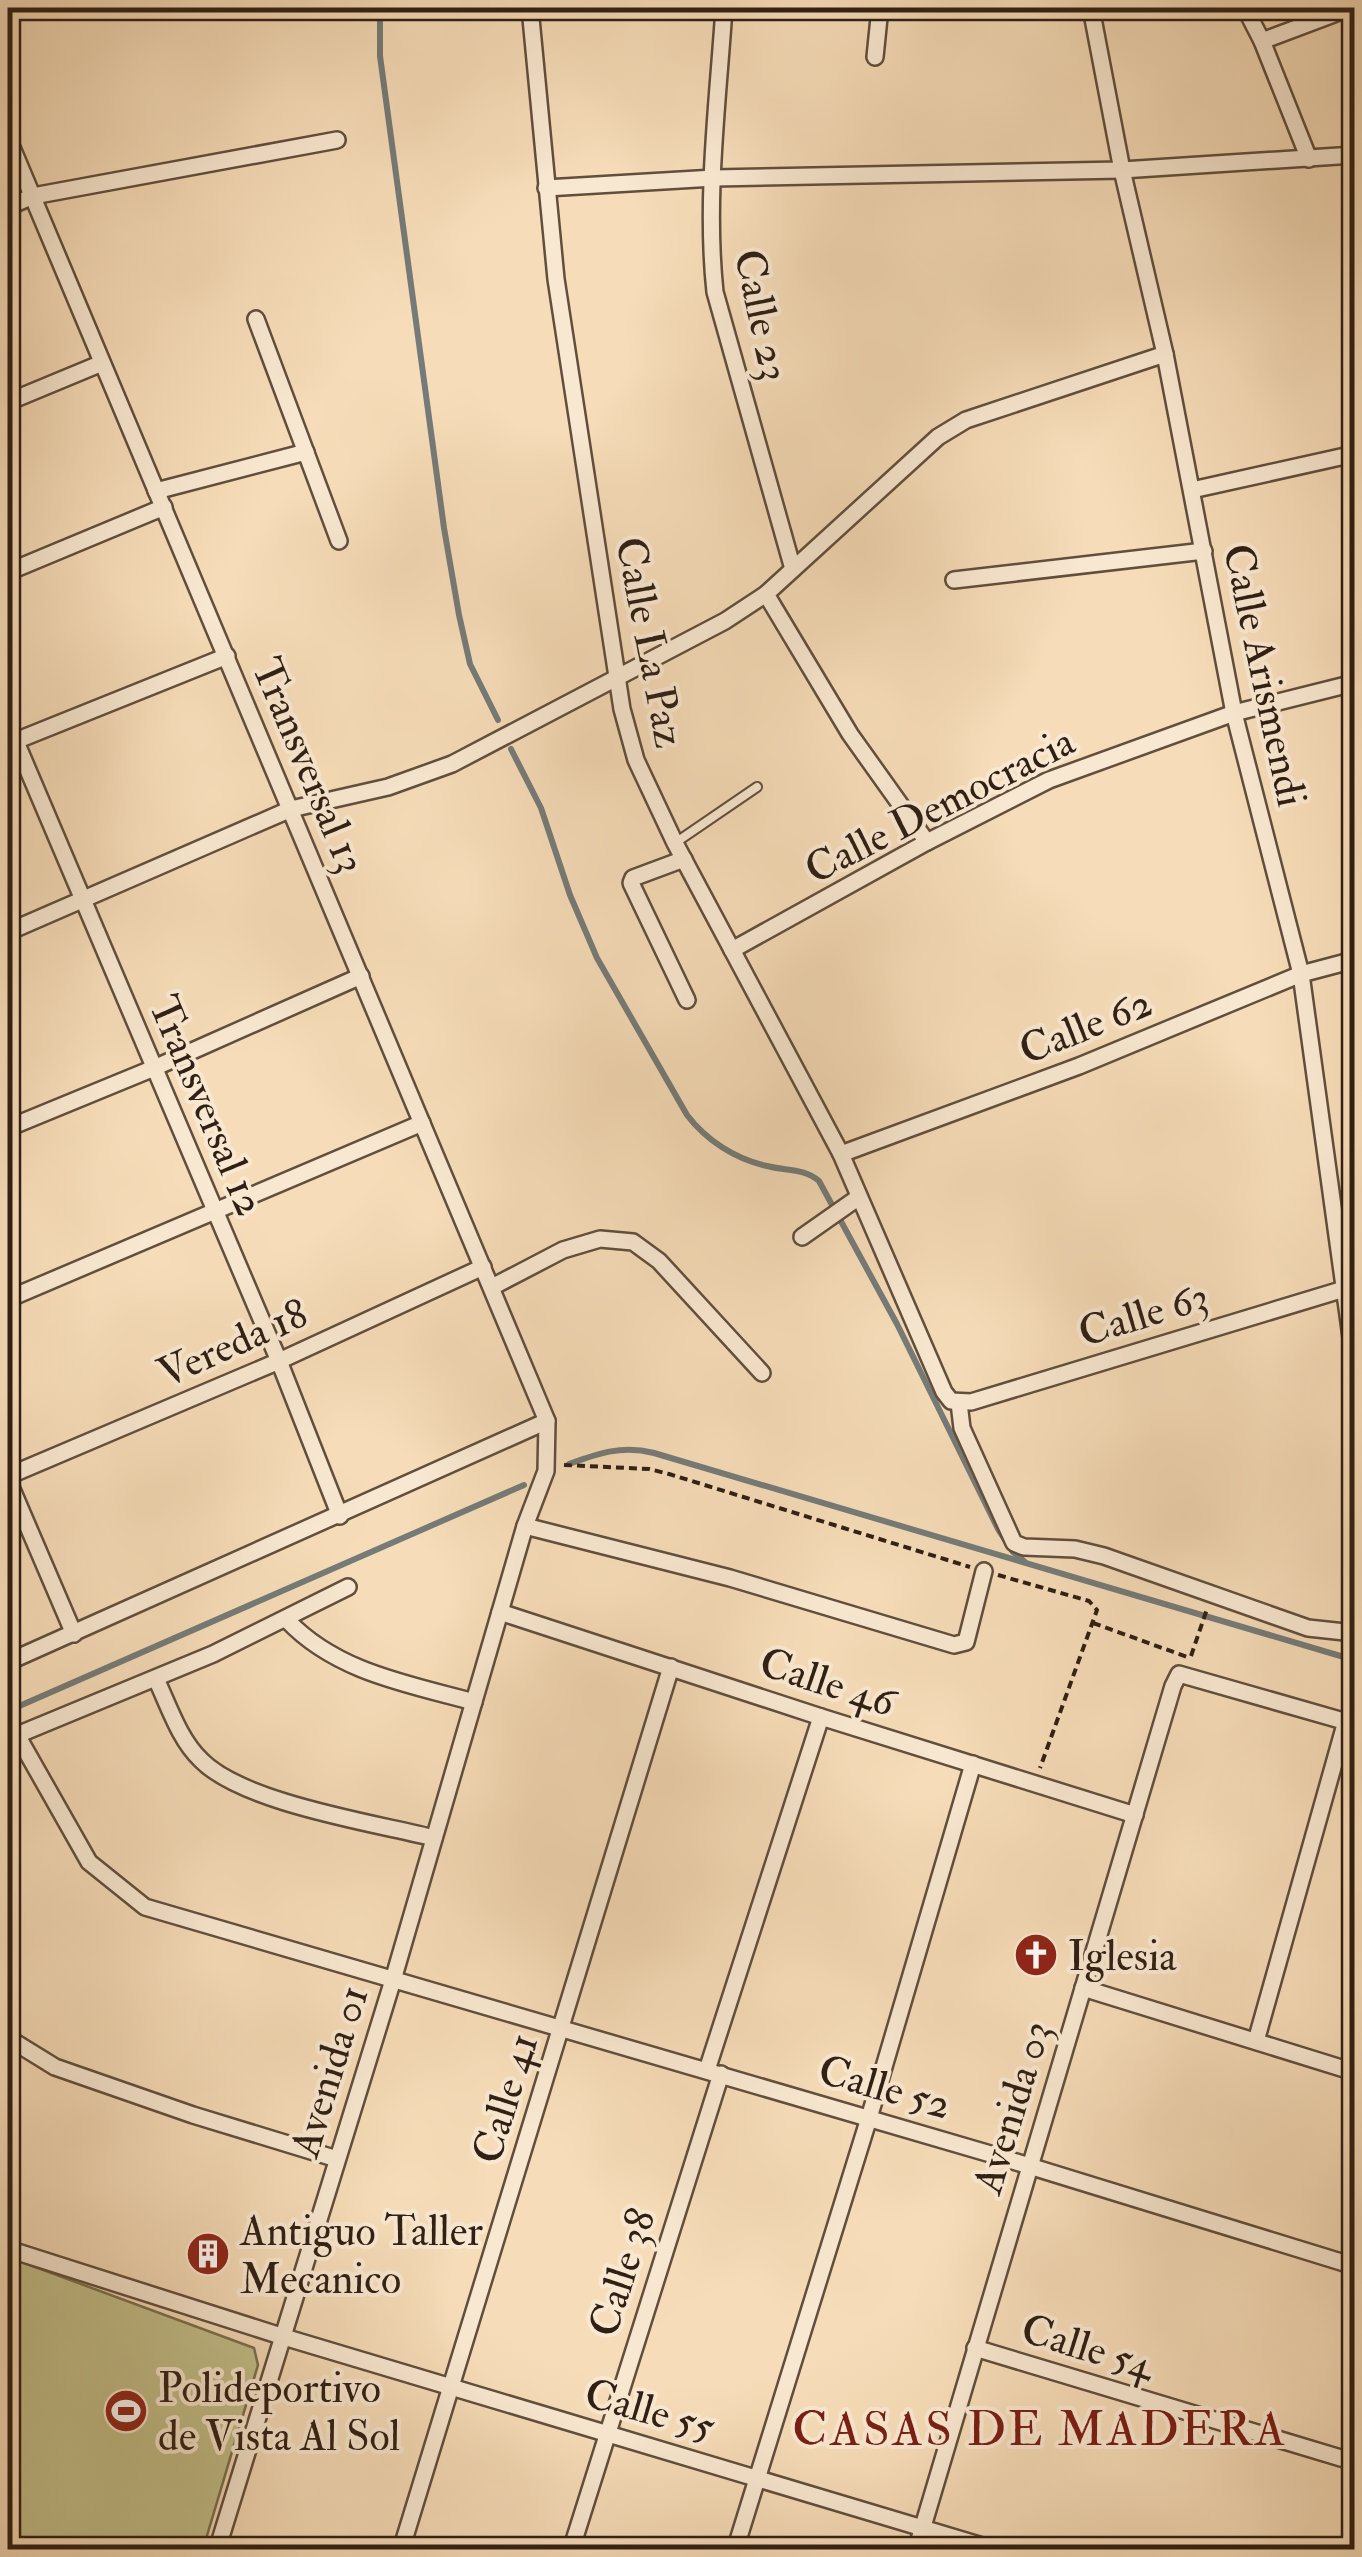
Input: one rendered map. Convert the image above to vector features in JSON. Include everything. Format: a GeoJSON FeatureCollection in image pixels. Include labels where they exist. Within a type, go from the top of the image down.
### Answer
{"type":"FeatureCollection","features":[{"type":"Feature","properties":{"kind":"street","name":"Calle La Paz"},"geometry":{"type":"LineString","coordinates":[[530,8],[546,188],[586,483],[622,709],[636,760],[675,843],[841,1154],[944,1392],[955,1402],[962,1428],[1014,1542],[1024,1548],[1075,1549],[1104,1556],[1308,1628],[1354,1632]]}},
{"type":"Feature","properties":{"kind":"street","name":"Calle 23"},"geometry":{"type":"LineString","coordinates":[[724,8],[711,256],[715,292],[793,570]]}},
{"type":"Feature","properties":{"kind":"street"},"geometry":{"type":"LineString","coordinates":[[874,57],[880,8]]}},
{"type":"Feature","properties":{"kind":"street","name":"Calle Arismendi"},"geometry":{"type":"LineString","coordinates":[[1091,8],[1192,490],[1234,714],[1301,974],[1349,1288],[1354,1359]]}},
{"type":"Feature","properties":{"kind":"street"},"geometry":{"type":"LineString","coordinates":[[1245,8],[1309,159]]}},
{"type":"Feature","properties":{"kind":"street"},"geometry":{"type":"LineString","coordinates":[[1262,41],[1350,8]]}},
{"type":"Feature","properties":{"kind":"street","name":"Transversal 13"},"geometry":{"type":"LineString","coordinates":[[8,138],[547,1421]]}},
{"type":"Feature","properties":{"kind":"street"},"geometry":{"type":"LineString","coordinates":[[8,207],[32,196],[338,140]]}},
{"type":"Feature","properties":{"kind":"street"},"geometry":{"type":"LineString","coordinates":[[546,188],[714,178],[1122,170],[1354,155]]}},
{"type":"Feature","properties":{"kind":"street"},"geometry":{"type":"LineString","coordinates":[[256,320],[339,541]]}},
{"type":"Feature","properties":{"kind":"street"},"geometry":{"type":"LineString","coordinates":[[8,932],[291,810],[388,787],[452,764],[725,621],[766,594],[938,437],[966,420],[1164,354]]}},
{"type":"Feature","properties":{"kind":"street"},"geometry":{"type":"LineString","coordinates":[[8,402],[102,364]]}},
{"type":"Feature","properties":{"kind":"street"},"geometry":{"type":"LineString","coordinates":[[156,491],[306,452]]}},
{"type":"Feature","properties":{"kind":"street"},"geometry":{"type":"LineString","coordinates":[[1192,490],[1354,454]]}},
{"type":"Feature","properties":{"kind":"street"},"geometry":{"type":"LineString","coordinates":[[8,572],[164,508]]}},
{"type":"Feature","properties":{"kind":"street"},"geometry":{"type":"LineString","coordinates":[[954,580],[1204,551]]}},
{"type":"Feature","properties":{"kind":"street"},"geometry":{"type":"LineString","coordinates":[[766,594],[850,734],[927,842]]}},
{"type":"Feature","properties":{"kind":"street"},"geometry":{"type":"LineString","coordinates":[[11,743],[227,656]]}},
{"type":"Feature","properties":{"kind":"street","name":"Calle Democracia"},"geometry":{"type":"LineString","coordinates":[[732,950],[927,842],[1049,780],[1234,714],[1354,683]]}},
{"type":"Feature","properties":{"kind":"street","name":"Transversal 12"},"geometry":{"type":"LineString","coordinates":[[8,723],[11,743],[215,1210],[340,1516]]}},
{"type":"Feature","properties":{"kind":"street"},"geometry":{"type":"LineString","coordinates":[[684,859],[633,878],[631,883],[687,1000]]}},
{"type":"Feature","properties":{"kind":"street","name":"Calle 62"},"geometry":{"type":"LineString","coordinates":[[841,1154],[1079,1066],[1301,974],[1354,960]]}},
{"type":"Feature","properties":{"kind":"street"},"geometry":{"type":"LineString","coordinates":[[8,1128],[361,976]]}},
{"type":"Feature","properties":{"kind":"street"},"geometry":{"type":"LineString","coordinates":[[8,1299],[422,1124]]}},
{"type":"Feature","properties":{"kind":"street"},"geometry":{"type":"LineString","coordinates":[[802,1237],[859,1197]]}},
{"type":"Feature","properties":{"kind":"street"},"geometry":{"type":"LineString","coordinates":[[492,1287],[564,1250],[600,1239],[633,1242],[659,1260],[762,1373]]}},
{"type":"Feature","properties":{"kind":"street","name":"Vereda 18"},"geometry":{"type":"LineString","coordinates":[[8,1478],[279,1361],[483,1267]]}},
{"type":"Feature","properties":{"kind":"street","name":"Calle 63"},"geometry":{"type":"LineString","coordinates":[[955,1402],[1349,1288]]}},
{"type":"Feature","properties":{"kind":"street"},"geometry":{"type":"LineString","coordinates":[[8,1662],[547,1421]]}},
{"type":"Feature","properties":{"kind":"street","name":"Avenida 01"},"geometry":{"type":"LineString","coordinates":[[216,2550],[393,1980],[525,1526],[542,1483],[547,1462],[547,1421]]}},
{"type":"Feature","properties":{"kind":"street"},"geometry":{"type":"LineString","coordinates":[[8,1478],[74,1634]]}},
{"type":"Feature","properties":{"kind":"street"},"geometry":{"type":"LineString","coordinates":[[525,1526],[730,1578],[954,1645],[966,1642],[984,1572]]}},
{"type":"Feature","properties":{"kind":"street"},"geometry":{"type":"LineString","coordinates":[[12,1737],[156,1679],[348,1587]]}},
{"type":"Feature","properties":{"kind":"street","name":"Calle 46"},"geometry":{"type":"LineString","coordinates":[[500,1612],[1136,1815]]}},
{"type":"Feature","properties":{"kind":"street"},"geometry":{"type":"LineString","coordinates":[[286,1620],[331,1656],[365,1672],[474,1702]]}},
{"type":"Feature","properties":{"kind":"street","name":"Calle 41"},"geometry":{"type":"LineString","coordinates":[[401,2550],[671,1667]]}},
{"type":"Feature","properties":{"kind":"street"},"geometry":{"type":"LineString","coordinates":[[156,1679],[193,1752],[228,1781],[290,1803],[434,1838]]}},
{"type":"Feature","properties":{"kind":"street"},"geometry":{"type":"LineString","coordinates":[[1176,1680],[1350,1723],[1256,2041]]}},
{"type":"Feature","properties":{"kind":"street","name":"Avenida 03"},"geometry":{"type":"LineString","coordinates":[[916,2550],[1176,1680]]}},
{"type":"Feature","properties":{"kind":"street","name":"Calle 38"},"geometry":{"type":"LineString","coordinates":[[571,2550],[820,1717]]}},
{"type":"Feature","properties":{"kind":"street","name":"Calle 52"},"geometry":{"type":"LineString","coordinates":[[12,1737],[89,1862],[145,1908],[714,2072],[1354,2266]]}},
{"type":"Feature","properties":{"kind":"street"},"geometry":{"type":"LineString","coordinates":[[735,2550],[869,2118],[973,1764]]}},
{"type":"Feature","properties":{"kind":"street"},"geometry":{"type":"LineString","coordinates":[[1084,1988],[1354,2072]]}},
{"type":"Feature","properties":{"kind":"street"},"geometry":{"type":"LineString","coordinates":[[8,2038],[55,2066],[194,2115],[337,2159]]}},
{"type":"Feature","properties":{"kind":"street","name":"Calle 55"},"geometry":{"type":"LineString","coordinates":[[8,2249],[284,2337],[996,2550]]}},
{"type":"Feature","properties":{"kind":"street","name":"Calle 54"},"geometry":{"type":"LineString","coordinates":[[974,2348],[1354,2462]]}},
{"type":"Feature","properties":{"kind":"lane"},"geometry":{"type":"LineString","coordinates":[[675,843],[758,786]]}},
{"type":"Feature","properties":{"kind":"path"},"geometry":{"type":"LineString","coordinates":[[547,1462],[669,1474],[1089,1602],[1097,1610],[1036,1782]]}},
{"type":"Feature","properties":{"kind":"path"},"geometry":{"type":"LineString","coordinates":[[1176,1680],[1200,1635],[1208,1604]]}},
{"type":"Feature","properties":{"kind":"path"},"geometry":{"type":"LineString","coordinates":[[1092,1623],[1191,1656]]}},
{"type":"Feature","properties":{"kind":"shaded area","name":"Polideportivo de Vista Al Sol"},"geometry":{"type":"Polygon","coordinates":[[[8,2257],[254,2348],[258,2365],[203,2549],[8,2549],[8,2257]]]}},
{"type":"Feature","properties":{"kind":"waterway"},"geometry":{"type":"LineString","coordinates":[[380,8],[380,56],[444,528],[470,664],[498,720]]}},
{"type":"Feature","properties":{"kind":"waterway"},"geometry":{"type":"LineString","coordinates":[[511,749],[541,808],[570,895],[597,958],[687,1115],[712,1140],[733,1153],[819,1181],[897,1324],[998,1529],[1025,1562]]}},
{"type":"Feature","properties":{"kind":"waterway"},"geometry":{"type":"LineString","coordinates":[[569,1464],[611,1451],[654,1453],[1354,1660]]}},
{"type":"Feature","properties":{"kind":"waterway"},"geometry":{"type":"LineString","coordinates":[[8,1711],[524,1485]]}},
{"type":"Feature","properties":{"kind":"place","name":"Iglesia"},"geometry":{"type":"Point","coordinates":[1036,1955]}},
{"type":"Feature","properties":{"kind":"place","name":"Antiguo Taller Mecanico"},"geometry":{"type":"Point","coordinates":[208,2254]}},
{"type":"Feature","properties":{"kind":"place","name":"Polideportivo de Vista Al Sol"},"geometry":{"type":"Point","coordinates":[126,2411]}},
{"type":"Feature","properties":{"kind":"district","name":"CASAS DE MADERA"},"geometry":{"type":"Point","coordinates":[1040,2428]}}]}
